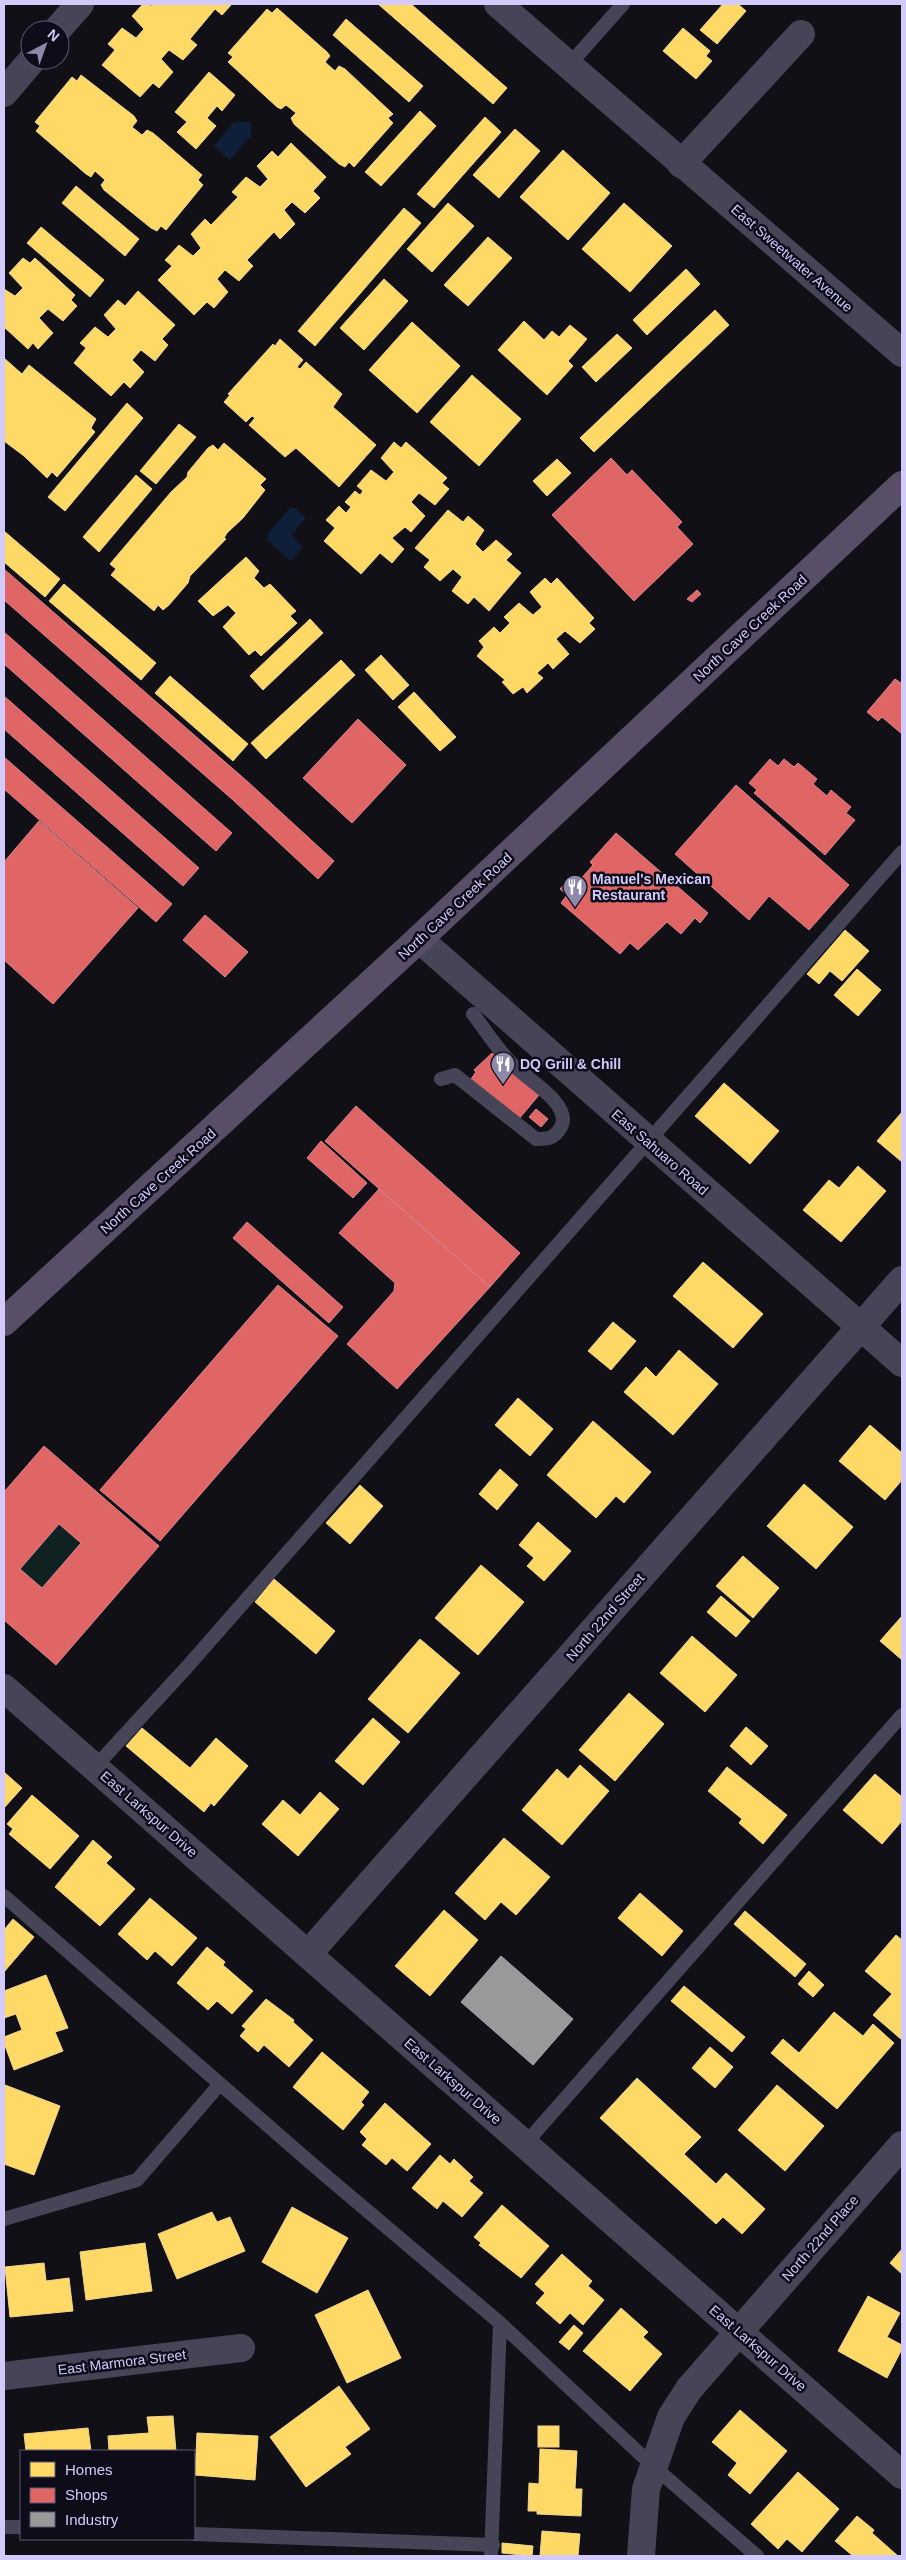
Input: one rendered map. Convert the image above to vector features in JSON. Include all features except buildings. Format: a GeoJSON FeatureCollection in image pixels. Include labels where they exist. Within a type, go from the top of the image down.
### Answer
{"type":"FeatureCollection","features":[{"type":"Feature","properties":{"kind":"main road","name":"North Cave Creek Road"},"geometry":{"type":"LineString","coordinates":[[4,1322],[420,939],[902,485]]}},
{"type":"Feature","properties":{"kind":"street"},"geometry":{"type":"LineString","coordinates":[[66,20],[80,4]]}},
{"type":"Feature","properties":{"kind":"street","name":"East Sweetwater Avenue"},"geometry":{"type":"LineString","coordinates":[[498,4],[902,353]]}},
{"type":"Feature","properties":{"kind":"street"},"geometry":{"type":"LineString","coordinates":[[681,164],[801,34]]}},
{"type":"Feature","properties":{"kind":"street"},"geometry":{"type":"LineString","coordinates":[[4,93],[24,70]]}},
{"type":"Feature","properties":{"kind":"street","name":"East Sahuaro Road"},"geometry":{"type":"LineString","coordinates":[[420,939],[902,1363]]}},
{"type":"Feature","properties":{"kind":"street","name":"North 22nd Street"},"geometry":{"type":"LineString","coordinates":[[308,1954],[902,1280]]}},
{"type":"Feature","properties":{"kind":"street","name":"East Larkspur Drive"},"geometry":{"type":"LineString","coordinates":[[4,1688],[902,2475]]}},
{"type":"Feature","properties":{"kind":"street","name":"North 22nd Place"},"geometry":{"type":"LineString","coordinates":[[641,2556],[646,2489],[671,2417],[689,2389],[738,2331],[902,2145]]}},
{"type":"Feature","properties":{"kind":"street","name":"East Marmora Street"},"geometry":{"type":"LineString","coordinates":[[4,2376],[241,2348]]}},
{"type":"Feature","properties":{"kind":"lane"},"geometry":{"type":"LineString","coordinates":[[568,65],[623,4]]}},
{"type":"Feature","properties":{"kind":"lane"},"geometry":{"type":"LineString","coordinates":[[94,1767],[187,1667],[647,1140],[902,852]]}},
{"type":"Feature","properties":{"kind":"lane"},"geometry":{"type":"LineString","coordinates":[[441,1079],[455,1075],[536,1139],[550,1140],[562,1124],[562,1110],[553,1099],[513,1065],[473,1014]]}},
{"type":"Feature","properties":{"kind":"lane"},"geometry":{"type":"LineString","coordinates":[[525,2144],[902,1715]]}},
{"type":"Feature","properties":{"kind":"lane"},"geometry":{"type":"LineString","coordinates":[[4,1896],[220,2084],[500,2323],[653,2466],[757,2556]]}},
{"type":"Feature","properties":{"kind":"lane"},"geometry":{"type":"LineString","coordinates":[[4,2219],[137,2180],[220,2084]]}},
{"type":"Feature","properties":{"kind":"lane"},"geometry":{"type":"LineString","coordinates":[[195,2534],[492,2551],[500,2323]]}},
{"type":"Feature","properties":{"kind":"lane"},"geometry":{"type":"LineString","coordinates":[[4,2527],[20,2527]]}},
{"type":"Feature","properties":{"kind":"shaded area"},"geometry":{"type":"Polygon","coordinates":[[[59,1524],[81,1543],[42,1588],[20,1569],[59,1524]]]}},
{"type":"Feature","properties":{"kind":"water"},"geometry":{"type":"Polygon","coordinates":[[[234,122],[251,122],[251,139],[247,139],[230,160],[214,146],[234,122]]]}},
{"type":"Feature","properties":{"kind":"water"},"geometry":{"type":"Polygon","coordinates":[[[290,508],[295,508],[306,518],[291,535],[303,547],[291,561],[267,540],[269,532],[290,508]]]}},
{"type":"Feature","properties":{"kind":"place","name":"Manuel's Mexican Restaurant"},"geometry":{"type":"Point","coordinates":[575,908]}},
{"type":"Feature","properties":{"kind":"place","name":"DQ Grill & Chill"},"geometry":{"type":"Point","coordinates":[503,1085]}}]}
